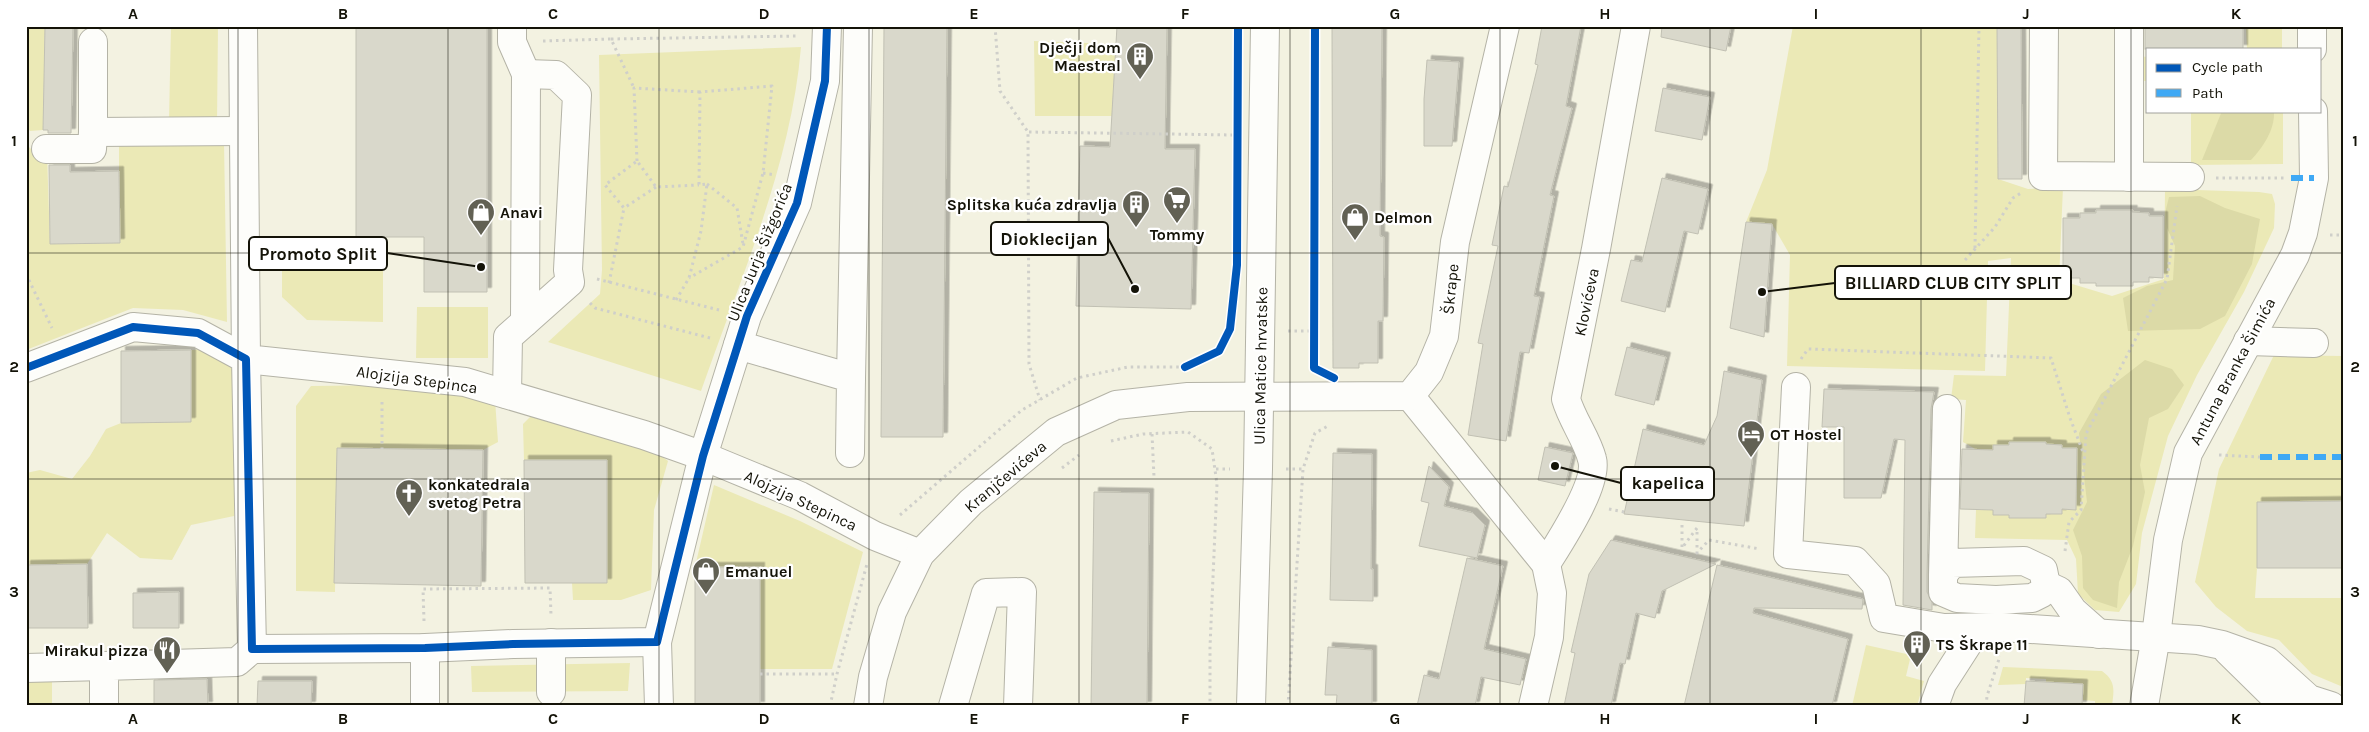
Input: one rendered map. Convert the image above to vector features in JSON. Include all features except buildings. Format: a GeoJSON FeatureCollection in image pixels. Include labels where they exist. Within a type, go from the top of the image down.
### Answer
{"type":"FeatureCollection","features":[{"type":"Feature","properties":{"kind":"street"},"geometry":{"type":"LineString","coordinates":[[243,26],[246,359],[252,649]]}},
{"type":"Feature","properties":{"kind":"street"},"geometry":{"type":"LineString","coordinates":[[850,453],[858,26]]}},
{"type":"Feature","properties":{"kind":"street","name":"Ulica Matice hrvatske"},"geometry":{"type":"LineString","coordinates":[[1251,706],[1259,397],[1265,26]]}},
{"type":"Feature","properties":{"kind":"street","name":"Škrape"},"geometry":{"type":"LineString","coordinates":[[1410,396],[1429,372],[1444,336],[1455,242],[1504,26]]}},
{"type":"Feature","properties":{"kind":"street","name":"Klovićeva"},"geometry":{"type":"LineString","coordinates":[[1546,564],[1582,503],[1590,481],[1593,460],[1571,415],[1566,399],[1596,249],[1636,26]]}},
{"type":"Feature","properties":{"kind":"street"},"geometry":{"type":"LineString","coordinates":[[2044,26],[2043,176],[2194,177]]}},
{"type":"Feature","properties":{"kind":"street"},"geometry":{"type":"LineString","coordinates":[[2129,26],[2129,177]]}},
{"type":"Feature","properties":{"kind":"street"},"geometry":{"type":"LineString","coordinates":[[2312,26],[2312,48]]}},
{"type":"Feature","properties":{"kind":"street","name":"Ulica Jurja Šižgorića"},"geometry":{"type":"LineString","coordinates":[[659,706],[657,642],[703,456],[747,316],[797,202],[825,81],[827,31]]}},
{"type":"Feature","properties":{"kind":"street"},"geometry":{"type":"LineString","coordinates":[[512,34],[526,74],[525,322]]}},
{"type":"Feature","properties":{"kind":"street"},"geometry":{"type":"LineString","coordinates":[[46,149],[92,149],[93,42]]}},
{"type":"Feature","properties":{"kind":"street"},"geometry":{"type":"LineString","coordinates":[[507,394],[508,337],[569,276],[577,95],[556,76],[526,74]]}},
{"type":"Feature","properties":{"kind":"street","name":"Antuna Branka Šimića"},"geometry":{"type":"LineString","coordinates":[[2144,706],[2156,636],[2168,540],[2188,453],[2295,255],[2303,233],[2314,178],[2313,112]]}},
{"type":"Feature","properties":{"kind":"street"},"geometry":{"type":"LineString","coordinates":[[93,132],[244,131]]}},
{"type":"Feature","properties":{"kind":"street"},"geometry":{"type":"LineString","coordinates":[[26,368],[133,327],[198,333],[246,359]]}},
{"type":"Feature","properties":{"kind":"street"},"geometry":{"type":"LineString","coordinates":[[2248,341],[2314,343]]}},
{"type":"Feature","properties":{"kind":"street"},"geometry":{"type":"LineString","coordinates":[[738,345],[850,378]]}},
{"type":"Feature","properties":{"kind":"street","name":"Alojzija Stepinca"},"geometry":{"type":"LineString","coordinates":[[246,359],[466,382],[644,435],[703,456],[800,496],[875,536],[920,554]]}},
{"type":"Feature","properties":{"kind":"street"},"geometry":{"type":"LineString","coordinates":[[1796,387],[1788,554],[1855,561],[1876,584],[1884,618],[1944,628],[2156,636],[2222,645],[2266,661],[2309,699],[2331,706]]}},
{"type":"Feature","properties":{"kind":"street"},"geometry":{"type":"LineString","coordinates":[[1259,397],[1410,396],[1546,564],[1552,593],[1549,637],[1533,706]]}},
{"type":"Feature","properties":{"kind":"street","name":"Kranjčevićeva"},"geometry":{"type":"LineString","coordinates":[[868,706],[873,677],[892,612],[920,554],[971,502],[1056,432],[1116,405],[1188,397],[1259,397]]}},
{"type":"Feature","properties":{"kind":"street"},"geometry":{"type":"LineString","coordinates":[[1947,408],[1943,592],[1957,598],[1996,600],[2032,598],[2053,588]]}},
{"type":"Feature","properties":{"kind":"street"},"geometry":{"type":"LineString","coordinates":[[1943,575],[1952,563],[2024,561],[2043,570],[2053,588],[2073,611],[2099,634]]}},
{"type":"Feature","properties":{"kind":"street"},"geometry":{"type":"LineString","coordinates":[[953,706],[986,593],[1022,592],[1018,706]]}},
{"type":"Feature","properties":{"kind":"street"},"geometry":{"type":"LineString","coordinates":[[1934,706],[1942,684],[1978,628]]}},
{"type":"Feature","properties":{"kind":"street"},"geometry":{"type":"LineString","coordinates":[[26,668],[237,662],[252,649],[425,648],[551,643],[657,642]]}},
{"type":"Feature","properties":{"kind":"street"},"geometry":{"type":"LineString","coordinates":[[551,643],[551,692]]}},
{"type":"Feature","properties":{"kind":"street"},"geometry":{"type":"LineString","coordinates":[[2222,645],[2284,706]]}},
{"type":"Feature","properties":{"kind":"street"},"geometry":{"type":"LineString","coordinates":[[425,648],[425,706]]}},
{"type":"Feature","properties":{"kind":"street"},"geometry":{"type":"LineString","coordinates":[[104,666],[104,706]]}},
{"type":"Feature","properties":{"kind":"path"},"geometry":{"type":"LineString","coordinates":[[995,26],[1000,91],[1028,132],[1029,364],[1040,400]]}},
{"type":"Feature","properties":{"kind":"path"},"geometry":{"type":"LineString","coordinates":[[1288,706],[1303,470],[1314,433],[1335,423],[1334,378],[1314,368],[1315,26]]}},
{"type":"Feature","properties":{"kind":"path"},"geometry":{"type":"LineString","coordinates":[[1975,248],[1979,26]]}},
{"type":"Feature","properties":{"kind":"path"},"geometry":{"type":"LineString","coordinates":[[512,34],[611,39],[827,31]]}},
{"type":"Feature","properties":{"kind":"path"},"geometry":{"type":"LineString","coordinates":[[611,39],[634,88],[636,161],[656,187]]}},
{"type":"Feature","properties":{"kind":"path"},"geometry":{"type":"LineString","coordinates":[[634,88],[700,92],[772,86],[763,173],[743,247],[689,278]]}},
{"type":"Feature","properties":{"kind":"path"},"geometry":{"type":"LineString","coordinates":[[699,185],[700,92]]}},
{"type":"Feature","properties":{"kind":"path"},"geometry":{"type":"LineString","coordinates":[[1028,132],[1238,135]]}},
{"type":"Feature","properties":{"kind":"path"},"geometry":{"type":"LineString","coordinates":[[624,208],[605,185],[636,161]]}},
{"type":"Feature","properties":{"kind":"path"},"geometry":{"type":"LineString","coordinates":[[1965,260],[1995,226],[2013,198],[2043,176]]}},
{"type":"Feature","properties":{"kind":"path"},"geometry":{"type":"LineString","coordinates":[[2053,588],[2069,522],[2081,510],[2086,434],[2167,279],[2194,177],[2291,178]]}},
{"type":"Feature","properties":{"kind":"path"},"geometry":{"type":"LineString","coordinates":[[676,300],[689,278],[701,231],[707,184]]}},
{"type":"Feature","properties":{"kind":"path"},"geometry":{"type":"LineString","coordinates":[[609,283],[624,208],[656,187],[707,184],[737,208],[743,247]]}},
{"type":"Feature","properties":{"kind":"path"},"geometry":{"type":"LineString","coordinates":[[26,274],[64,355]]}},
{"type":"Feature","properties":{"kind":"path"},"geometry":{"type":"LineString","coordinates":[[569,276],[609,283],[747,316]]}},
{"type":"Feature","properties":{"kind":"path"},"geometry":{"type":"LineString","coordinates":[[569,276],[595,308],[738,345]]}},
{"type":"Feature","properties":{"kind":"path"},"geometry":{"type":"LineString","coordinates":[[1796,387],[1796,366],[1808,349],[2051,358],[2084,455]]}},
{"type":"Feature","properties":{"kind":"path"},"geometry":{"type":"LineString","coordinates":[[381,373],[382,449]]}},
{"type":"Feature","properties":{"kind":"path"},"geometry":{"type":"LineString","coordinates":[[1105,442],[1152,434],[1188,432],[1212,448],[1217,484],[1210,647],[1210,706]]}},
{"type":"Feature","properties":{"kind":"path"},"geometry":{"type":"LineString","coordinates":[[1152,434],[1154,477]]}},
{"type":"Feature","properties":{"kind":"path"},"geometry":{"type":"LineString","coordinates":[[1059,469],[1081,454]]}},
{"type":"Feature","properties":{"kind":"path"},"geometry":{"type":"LineString","coordinates":[[2216,455],[2260,456]]}},
{"type":"Feature","properties":{"kind":"path"},"geometry":{"type":"LineString","coordinates":[[1682,525],[1682,548],[1697,528],[1697,553],[1709,540],[1788,554]]}},
{"type":"Feature","properties":{"kind":"path"},"geometry":{"type":"LineString","coordinates":[[423,588],[510,586],[550,588]]}},
{"type":"Feature","properties":{"kind":"path"},"geometry":{"type":"LineString","coordinates":[[1986,706],[1987,696],[2000,655]]}},
{"type":"Feature","properties":{"kind":"path"},"geometry":{"type":"LineString","coordinates":[[760,674],[836,674]]}},
{"type":"Feature","properties":{"kind":"shaded area"},"geometry":{"type":"Polygon","coordinates":[[[26,26],[45,26],[43,130],[30,131],[26,126],[26,26]]]}},
{"type":"Feature","properties":{"kind":"shaded area"},"geometry":{"type":"Polygon","coordinates":[[[171,26],[218,26],[217,122],[169,121],[171,26]]]}},
{"type":"Feature","properties":{"kind":"shaded area"},"geometry":{"type":"Polygon","coordinates":[[[1793,26],[1997,26],[1998,179],[2028,189],[2063,187],[2059,280],[2112,296],[2164,279],[2165,189],[2272,194],[2275,204],[2274,228],[2244,292],[2197,375],[2168,436],[2142,533],[2136,584],[2119,612],[2095,610],[2078,594],[2076,559],[2067,540],[1975,538],[1976,510],[1993,510],[1993,515],[2009,515],[2009,518],[2046,518],[2046,514],[2062,509],[2075,510],[2076,448],[2062,448],[2062,445],[2046,444],[2046,442],[2010,442],[2009,445],[1993,445],[1993,450],[1977,450],[1963,442],[1966,400],[1951,399],[1954,375],[2006,376],[2011,258],[1988,261],[1985,371],[1787,366],[1790,255],[1772,224],[1746,222],[1767,170],[1793,26]]]}},
{"type":"Feature","properties":{"kind":"shaded area"},"geometry":{"type":"Polygon","coordinates":[[[2246,26],[2282,26],[2282,48],[2247,48],[2246,26]]]}},
{"type":"Feature","properties":{"kind":"shaded area"},"geometry":{"type":"Polygon","coordinates":[[[1034,41],[1116,44],[1112,116],[1035,116],[1034,41]]]}},
{"type":"Feature","properties":{"kind":"shaded area"},"geometry":{"type":"Polygon","coordinates":[[[801,47],[787,135],[775,179],[762,222],[701,391],[548,342],[600,294],[602,270],[599,55],[801,47]]]}},
{"type":"Feature","properties":{"kind":"shaded area"},"geometry":{"type":"Polygon","coordinates":[[[2137,56],[2146,57],[2146,81],[2142,81],[2137,56]]]}},
{"type":"Feature","properties":{"kind":"shaded area"},"geometry":{"type":"Polygon","coordinates":[[[2191,112],[2283,112],[2283,164],[2191,165],[2191,112]]]}},
{"type":"Feature","properties":{"kind":"shaded area"},"geometry":{"type":"Polygon","coordinates":[[[2222,112],[2274,112],[2273,125],[2267,138],[2251,160],[2202,160],[2222,112]]]}},
{"type":"Feature","properties":{"kind":"shaded area"},"geometry":{"type":"Polygon","coordinates":[[[119,142],[224,142],[227,322],[183,310],[133,308],[26,350],[26,144],[36,154],[47,154],[50,244],[119,243],[119,142]]]}},
{"type":"Feature","properties":{"kind":"shaded area"},"geometry":{"type":"Polygon","coordinates":[[[2200,196],[2225,208],[2260,219],[2252,264],[2225,316],[2200,329],[2128,331],[2123,298],[2147,286],[2173,280],[2175,246],[2167,228],[2166,209],[2169,197],[2200,196]]]}},
{"type":"Feature","properties":{"kind":"shaded area"},"geometry":{"type":"Polygon","coordinates":[[[282,237],[383,237],[383,322],[307,320],[282,297],[282,237]]]}},
{"type":"Feature","properties":{"kind":"shaded area"},"geometry":{"type":"Polygon","coordinates":[[[417,307],[488,307],[488,358],[416,358],[417,307]]]}},
{"type":"Feature","properties":{"kind":"shaded area"},"geometry":{"type":"Polygon","coordinates":[[[209,349],[235,371],[234,516],[191,525],[172,560],[140,558],[107,533],[87,564],[26,565],[26,473],[40,470],[72,479],[90,456],[106,429],[121,423],[191,422],[191,350],[209,349]]]}},
{"type":"Feature","properties":{"kind":"shaded area"},"geometry":{"type":"Polygon","coordinates":[[[2274,355],[2343,356],[2343,501],[2257,502],[2255,598],[2343,598],[2343,687],[2312,674],[2279,640],[2247,631],[2216,607],[2195,582],[2219,469],[2274,355]]]}},
{"type":"Feature","properties":{"kind":"shaded area"},"geometry":{"type":"Polygon","coordinates":[[[2145,360],[2172,369],[2184,385],[2168,409],[2149,418],[2140,465],[2145,492],[2133,546],[2119,582],[2117,608],[2093,600],[2083,588],[2082,556],[2073,530],[2087,502],[2079,433],[2101,394],[2145,360]]]}},
{"type":"Feature","properties":{"kind":"shaded area"},"geometry":{"type":"Polygon","coordinates":[[[393,385],[495,400],[498,442],[483,450],[337,448],[335,592],[296,591],[296,406],[311,386],[393,385]]]}},
{"type":"Feature","properties":{"kind":"shaded area"},"geometry":{"type":"Polygon","coordinates":[[[534,413],[646,445],[668,461],[654,510],[651,590],[621,600],[573,600],[572,583],[607,583],[607,460],[524,460],[523,424],[534,413]]]}},
{"type":"Feature","properties":{"kind":"shaded area"},"geometry":{"type":"Polygon","coordinates":[[[714,485],[800,521],[863,552],[832,669],[760,669],[760,567],[695,567],[714,485]]]}},
{"type":"Feature","properties":{"kind":"shaded area"},"geometry":{"type":"Polygon","coordinates":[[[1866,645],[1911,655],[1906,676],[1924,681],[1917,706],[1852,706],[1866,645]]]}},
{"type":"Feature","properties":{"kind":"shaded area"},"geometry":{"type":"Polygon","coordinates":[[[630,663],[628,691],[472,692],[471,666],[630,663]]]}},
{"type":"Feature","properties":{"kind":"shaded area"},"geometry":{"type":"Polygon","coordinates":[[[2003,667],[2102,671],[2112,682],[2112,706],[2095,706],[2095,701],[2083,700],[2083,684],[2046,682],[2046,679],[2026,678],[2026,684],[1998,685],[2003,667]]]}},
{"type":"Feature","properties":{"kind":"shaded area"},"geometry":{"type":"Polygon","coordinates":[[[26,678],[52,679],[52,706],[26,706],[26,678]]]}},
{"type":"Feature","properties":{"kind":"marked path"},"geometry":{"type":"LineString","coordinates":[[2291,178],[2314,178]]}},
{"type":"Feature","properties":{"kind":"marked path"},"geometry":{"type":"LineString","coordinates":[[2260,457],[2343,457]]}},
{"type":"Feature","properties":{"kind":"cycle path"},"geometry":{"type":"LineString","coordinates":[[26,368],[133,327],[198,333],[246,359],[252,649],[425,648],[513,644],[657,642],[703,456],[747,316],[797,203],[825,81],[827,26]]}},
{"type":"Feature","properties":{"kind":"cycle path"},"geometry":{"type":"LineString","coordinates":[[1185,367],[1219,351],[1230,329],[1237,265],[1238,26]]}},
{"type":"Feature","properties":{"kind":"cycle path"},"geometry":{"type":"LineString","coordinates":[[1315,26],[1314,368],[1334,378]]}},
{"type":"Feature","properties":{"kind":"place","name":"Dječji dom Maestral"},"geometry":{"type":"Point","coordinates":[1140,80]}},
{"type":"Feature","properties":{"kind":"place","name":"Tommy"},"geometry":{"type":"Point","coordinates":[1177,224]}},
{"type":"Feature","properties":{"kind":"place","name":"Splitska kuća zdravlja"},"geometry":{"type":"Point","coordinates":[1136,228]}},
{"type":"Feature","properties":{"kind":"place","name":"Anavi"},"geometry":{"type":"Point","coordinates":[481,236]}},
{"type":"Feature","properties":{"kind":"place","name":"Delmon"},"geometry":{"type":"Point","coordinates":[1355,241]}},
{"type":"Feature","properties":{"kind":"place","name":"Promoto Split"},"geometry":{"type":"Point","coordinates":[481,267]}},
{"type":"Feature","properties":{"kind":"place","name":"Dioklecijan"},"geometry":{"type":"Point","coordinates":[1135,289]}},
{"type":"Feature","properties":{"kind":"place","name":"BILLIARD CLUB CITY SPLIT"},"geometry":{"type":"Point","coordinates":[1762,292]}},
{"type":"Feature","properties":{"kind":"place","name":"OT Hostel"},"geometry":{"type":"Point","coordinates":[1751,458]}},
{"type":"Feature","properties":{"kind":"place","name":"kapelica"},"geometry":{"type":"Point","coordinates":[1555,466]}},
{"type":"Feature","properties":{"kind":"place","name":"konkatedrala svetog Petra"},"geometry":{"type":"Point","coordinates":[409,517]}},
{"type":"Feature","properties":{"kind":"place","name":"Emanuel"},"geometry":{"type":"Point","coordinates":[706,595]}},
{"type":"Feature","properties":{"kind":"place","name":"TS Škrape 11"},"geometry":{"type":"Point","coordinates":[1917,668]}},
{"type":"Feature","properties":{"kind":"place","name":"Mirakul pizza"},"geometry":{"type":"Point","coordinates":[167,674]}}]}
